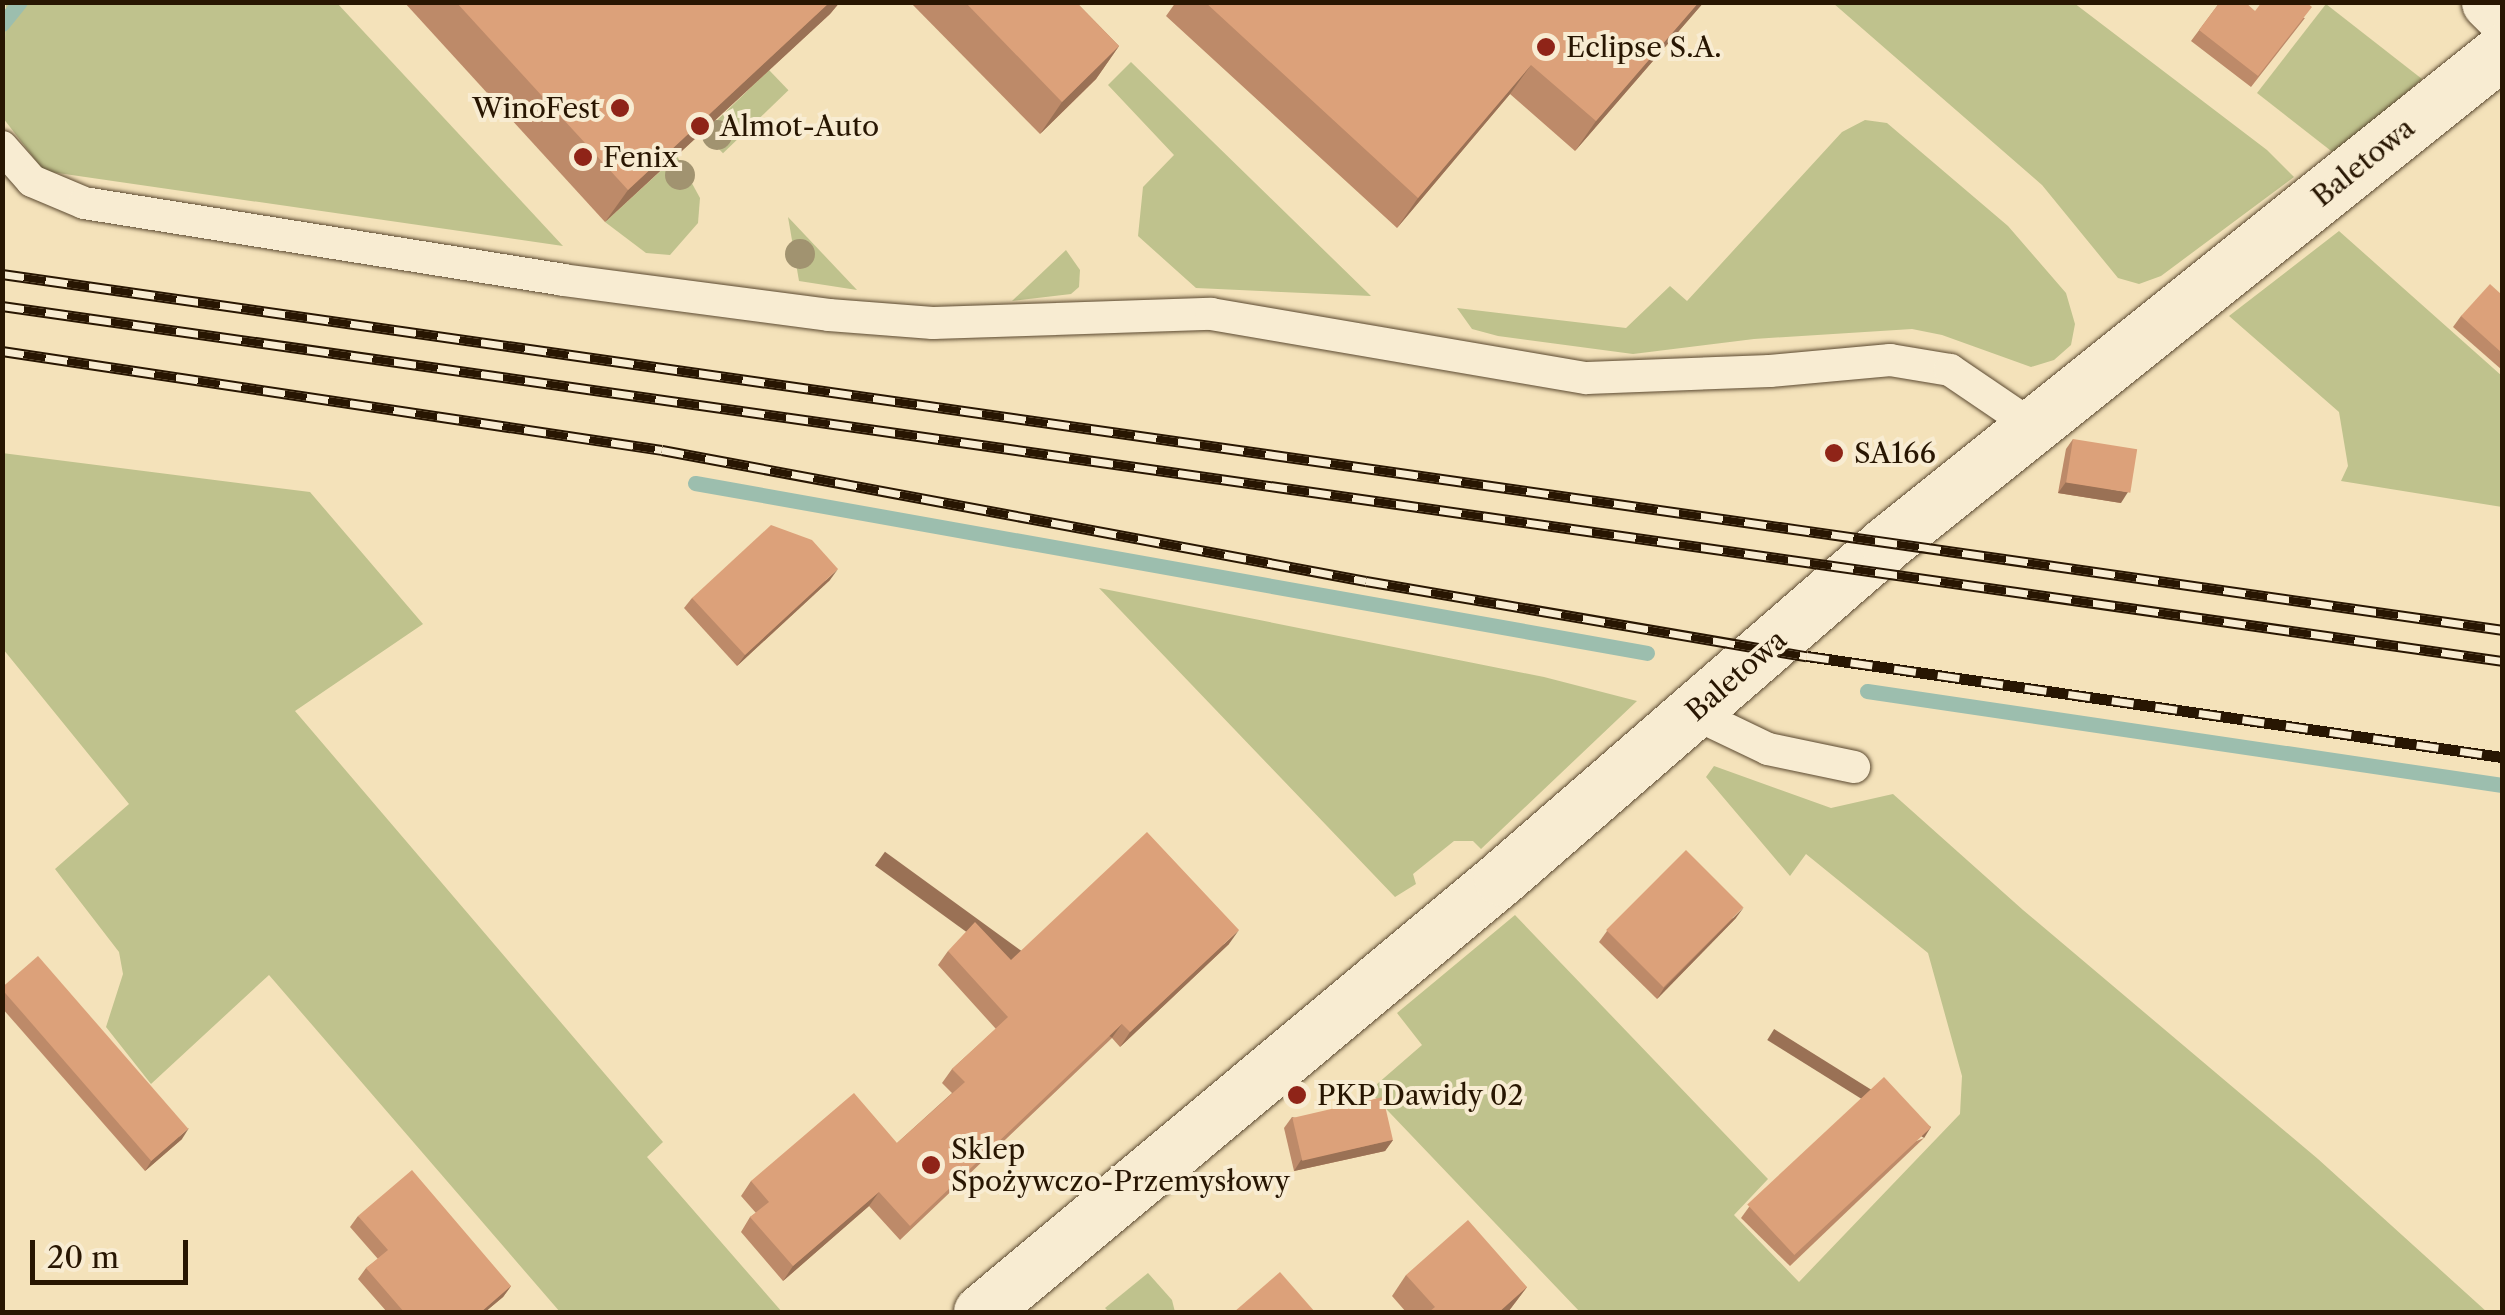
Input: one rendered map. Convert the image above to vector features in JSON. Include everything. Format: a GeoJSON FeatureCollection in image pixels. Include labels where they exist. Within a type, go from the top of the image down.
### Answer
{"type":"FeatureCollection","features":[{"type":"Feature","properties":{"kind":"street"},"geometry":{"type":"LineString","coordinates":[[2490,2],[2502,15]]}},
{"type":"Feature","properties":{"kind":"street","name":"Baletowa"},"geometry":{"type":"LineString","coordinates":[[981,1312],[1693,714],[1855,570],[2502,51]]}},
{"type":"Feature","properties":{"kind":"lane"},"geometry":{"type":"LineString","coordinates":[[2,147],[32,181],[84,202],[563,280],[830,315],[933,323],[1210,314],[1587,378],[1770,372],[1890,360],[1950,370],[2034,426]]}},
{"type":"Feature","properties":{"kind":"lane"},"geometry":{"type":"LineString","coordinates":[[1693,714],[1768,750],[1854,767]]}},
{"type":"Feature","properties":{"kind":"green space"},"geometry":{"type":"Polygon","coordinates":[[[6,3],[337,3],[563,246],[44,171],[3,118],[6,3]]]}},
{"type":"Feature","properties":{"kind":"green space"},"geometry":{"type":"Polygon","coordinates":[[[1833,3],[2074,3],[2267,150],[2294,177],[2161,276],[2139,284],[2118,278],[2042,185],[1833,3]]]}},
{"type":"Feature","properties":{"kind":"green space"},"geometry":{"type":"Polygon","coordinates":[[[2326,4],[2422,79],[2335,154],[2257,93],[2326,4]]]}},
{"type":"Feature","properties":{"kind":"green space"},"geometry":{"type":"Polygon","coordinates":[[[1131,62],[1371,296],[1196,288],[1138,236],[1143,187],[1174,155],[1108,85],[1131,62]]]}},
{"type":"Feature","properties":{"kind":"green space"},"geometry":{"type":"Polygon","coordinates":[[[769,70],[788,90],[723,153],[704,133],[769,70]]]}},
{"type":"Feature","properties":{"kind":"green space"},"geometry":{"type":"Polygon","coordinates":[[[1865,120],[1887,123],[2008,226],[2066,293],[2075,324],[2071,345],[2054,360],[2031,367],[1942,335],[1912,329],[1754,339],[1633,354],[1498,336],[1472,329],[1457,308],[1626,328],[1670,286],[1687,301],[1842,132],[1865,120]]]}},
{"type":"Feature","properties":{"kind":"green space"},"geometry":{"type":"Polygon","coordinates":[[[677,156],[700,198],[698,223],[670,255],[646,253],[605,222],[677,156]]]}},
{"type":"Feature","properties":{"kind":"green space"},"geometry":{"type":"Polygon","coordinates":[[[788,217],[857,290],[799,281],[788,217]]]}},
{"type":"Feature","properties":{"kind":"green space"},"geometry":{"type":"Polygon","coordinates":[[[2339,231],[2502,376],[2502,507],[2341,481],[2348,466],[2339,412],[2229,316],[2339,231]]]}},
{"type":"Feature","properties":{"kind":"green space"},"geometry":{"type":"Polygon","coordinates":[[[1066,250],[1080,270],[1079,287],[1071,294],[1012,301],[1066,250]]]}},
{"type":"Feature","properties":{"kind":"green space"},"geometry":{"type":"Polygon","coordinates":[[[2,453],[310,492],[423,624],[295,711],[663,1142],[647,1157],[782,1312],[560,1312],[269,975],[151,1084],[106,1027],[123,974],[119,952],[55,869],[129,804],[3,649],[2,453]]]}},
{"type":"Feature","properties":{"kind":"green space"},"geometry":{"type":"Polygon","coordinates":[[[1099,588],[1544,677],[1637,701],[1481,849],[1473,841],[1454,841],[1413,874],[1416,884],[1395,897],[1099,588]]]}},
{"type":"Feature","properties":{"kind":"green space"},"geometry":{"type":"Polygon","coordinates":[[[1714,766],[1831,808],[1893,794],[2023,910],[2318,1159],[2487,1312],[1580,1312],[1369,1091],[1422,1045],[1397,1013],[1515,915],[1768,1179],[1734,1215],[1799,1282],[1960,1114],[1962,1076],[1928,953],[1806,854],[1790,876],[1706,777],[1714,766]]]}},
{"type":"Feature","properties":{"kind":"green space"},"geometry":{"type":"Polygon","coordinates":[[[1148,1273],[1172,1300],[1175,1312],[1109,1312],[1105,1308],[1148,1273]]]}},
{"type":"Feature","properties":{"kind":"building"},"geometry":{"type":"Polygon","coordinates":[[[456,2],[830,2],[628,190],[456,2]]]}},
{"type":"Feature","properties":{"kind":"building"},"geometry":{"type":"Polygon","coordinates":[[[965,2],[1076,2],[1119,46],[1062,102],[965,2]]]}},
{"type":"Feature","properties":{"kind":"building"},"geometry":{"type":"Polygon","coordinates":[[[1205,2],[1699,2],[1596,121],[1531,65],[1418,198],[1205,2]]]}},
{"type":"Feature","properties":{"kind":"building"},"geometry":{"type":"Polygon","coordinates":[[[2220,2],[2245,2],[2255,11],[2262,2],[2306,2],[2312,7],[2258,76],[2199,30],[2220,2]]]}},
{"type":"Feature","properties":{"kind":"building"},"geometry":{"type":"Polygon","coordinates":[[[2490,284],[2502,295],[2502,353],[2461,316],[2490,284]]]}},
{"type":"Feature","properties":{"kind":"building"},"geometry":{"type":"Polygon","coordinates":[[[2073,439],[2137,449],[2130,493],[2066,482],[2073,439]]]}},
{"type":"Feature","properties":{"kind":"building"},"geometry":{"type":"Polygon","coordinates":[[[771,525],[812,540],[838,569],[745,655],[692,598],[771,525]]]}},
{"type":"Feature","properties":{"kind":"building"},"geometry":{"type":"Polygon","coordinates":[[[1147,832],[1239,930],[1130,1032],[1122,1024],[910,1226],[879,1192],[793,1266],[750,1217],[769,1202],[751,1181],[854,1093],[897,1143],[965,1082],[952,1069],[1008,1017],[948,951],[975,922],[1011,960],[1147,832]]]}},
{"type":"Feature","properties":{"kind":"building"},"geometry":{"type":"Polygon","coordinates":[[[1686,850],[1743,907],[1663,987],[1606,930],[1686,850]]]}},
{"type":"Feature","properties":{"kind":"building"},"geometry":{"type":"Polygon","coordinates":[[[38,956],[188,1129],[151,1161],[2,989],[38,956]]]}},
{"type":"Feature","properties":{"kind":"building"},"geometry":{"type":"Polygon","coordinates":[[[1884,1077],[1931,1127],[1794,1255],[1747,1205],[1884,1077]]]}},
{"type":"Feature","properties":{"kind":"building"},"geometry":{"type":"Polygon","coordinates":[[[1383,1097],[1393,1140],[1302,1161],[1292,1118],[1383,1097]]]}},
{"type":"Feature","properties":{"kind":"building"},"geometry":{"type":"Polygon","coordinates":[[[412,1170],[511,1286],[481,1312],[404,1312],[366,1268],[388,1250],[358,1216],[412,1170]]]}},
{"type":"Feature","properties":{"kind":"building"},"geometry":{"type":"Polygon","coordinates":[[[1468,1220],[1527,1287],[1499,1312],[1429,1312],[1435,1307],[1406,1275],[1468,1220]]]}},
{"type":"Feature","properties":{"kind":"building"},"geometry":{"type":"Polygon","coordinates":[[[1280,1272],[1315,1312],[1234,1312],[1280,1272]]]}},
{"type":"Feature","properties":{"kind":"waterway"},"geometry":{"type":"LineString","coordinates":[[2,24],[20,2]]}},
{"type":"Feature","properties":{"kind":"waterway"},"geometry":{"type":"LineString","coordinates":[[695,483],[1647,653]]}},
{"type":"Feature","properties":{"kind":"waterway"},"geometry":{"type":"LineString","coordinates":[[1867,691],[2502,785]]}},
{"type":"Feature","properties":{"kind":"railway"},"geometry":{"type":"LineString","coordinates":[[2,274],[2502,630]]}},
{"type":"Feature","properties":{"kind":"railway"},"geometry":{"type":"LineString","coordinates":[[2,306],[2502,661]]}},
{"type":"Feature","properties":{"kind":"railway"},"geometry":{"type":"LineString","coordinates":[[2,351],[662,450],[1366,581],[1807,656],[2502,757]]}},
{"type":"Feature","properties":{"kind":"place","name":"Eclipse S.A."},"geometry":{"type":"Point","coordinates":[1546,47]}},
{"type":"Feature","properties":{"kind":"place","name":"WinoFest"},"geometry":{"type":"Point","coordinates":[620,108]}},
{"type":"Feature","properties":{"kind":"place","name":"Almot-Auto"},"geometry":{"type":"Point","coordinates":[700,126]}},
{"type":"Feature","properties":{"kind":"place","name":"Fenix"},"geometry":{"type":"Point","coordinates":[583,157]}},
{"type":"Feature","properties":{"kind":"place","name":"SA166"},"geometry":{"type":"Point","coordinates":[1834,453]}},
{"type":"Feature","properties":{"kind":"place","name":"PKP Dawidy 02"},"geometry":{"type":"Point","coordinates":[1297,1095]}},
{"type":"Feature","properties":{"kind":"place","name":"Sklep Spożywczo-Przemysłowy"},"geometry":{"type":"Point","coordinates":[931,1165]}}]}
